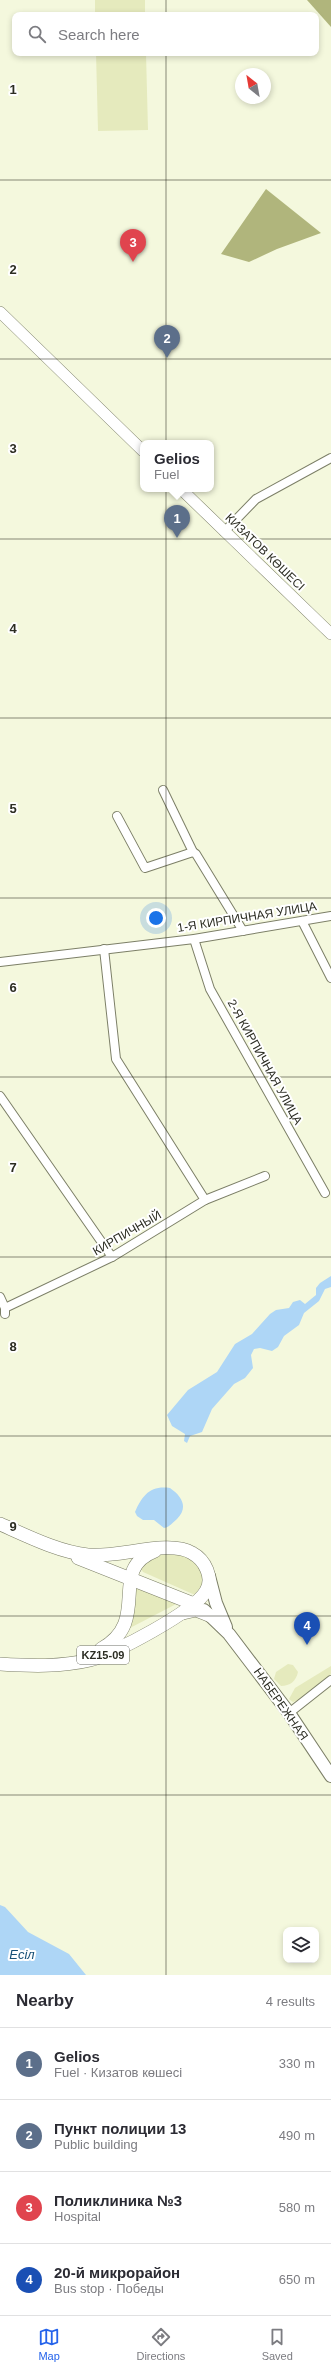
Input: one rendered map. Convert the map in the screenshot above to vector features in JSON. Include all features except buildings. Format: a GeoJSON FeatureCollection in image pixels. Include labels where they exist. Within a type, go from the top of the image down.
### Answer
{"type":"FeatureCollection","features":[{"type":"Feature","properties":{"kind":"highway"},"geometry":{"type":"LineString","coordinates":[[0,1524],[130,1579],[194,1604]]}},
{"type":"Feature","properties":{"kind":"highway"},"geometry":{"type":"LineString","coordinates":[[27,1535],[87,1555],[118,1555],[168,1547],[192,1553],[203,1563],[209,1576]]}},
{"type":"Feature","properties":{"kind":"highway"},"geometry":{"type":"LineString","coordinates":[[130,1579],[134,1568],[141,1559],[168,1547]]}},
{"type":"Feature","properties":{"kind":"highway"},"geometry":{"type":"LineString","coordinates":[[141,1559],[138,1567],[140,1575],[144,1582],[153,1587]]}},
{"type":"Feature","properties":{"kind":"highway","name":"KZ15-09"},"geometry":{"type":"LineString","coordinates":[[0,1664],[63,1664],[89,1660],[130,1642],[194,1604],[206,1592],[209,1576]]}},
{"type":"Feature","properties":{"kind":"highway","name":"KZ15-09"},"geometry":{"type":"LineString","coordinates":[[0,1658],[70,1657],[91,1652],[106,1645],[121,1634],[126,1622],[130,1579]]}},
{"type":"Feature","properties":{"kind":"highway"},"geometry":{"type":"LineString","coordinates":[[174,1617],[193,1610],[211,1616]]}},
{"type":"Feature","properties":{"kind":"main road"},"geometry":{"type":"LineString","coordinates":[[0,312],[140,449]]}},
{"type":"Feature","properties":{"kind":"main road","name":"КИЗАТОВ КӨШЕСІ"},"geometry":{"type":"LineString","coordinates":[[184,492],[331,634]]}},
{"type":"Feature","properties":{"kind":"main road","name":"НАБЕРЕЖНАЯ"},"geometry":{"type":"LineString","coordinates":[[209,1576],[216,1603],[229,1634]]}},
{"type":"Feature","properties":{"kind":"main road","name":"НАБЕРЕЖНАЯ"},"geometry":{"type":"LineString","coordinates":[[194,1604],[211,1616],[229,1634],[289,1714],[331,1776]]}},
{"type":"Feature","properties":{"kind":"street"},"geometry":{"type":"LineString","coordinates":[[224,532],[256,499],[331,458]]}},
{"type":"Feature","properties":{"kind":"street"},"geometry":{"type":"LineString","coordinates":[[163,790],[193,852],[243,931]]}},
{"type":"Feature","properties":{"kind":"street"},"geometry":{"type":"LineString","coordinates":[[117,816],[145,868],[193,852]]}},
{"type":"Feature","properties":{"kind":"street","name":"1-Я КИРПИЧНАЯ УЛИЦА"},"geometry":{"type":"LineString","coordinates":[[0,962],[194,939],[331,916]]}},
{"type":"Feature","properties":{"kind":"street"},"geometry":{"type":"LineString","coordinates":[[302,921],[331,978]]}},
{"type":"Feature","properties":{"kind":"street","name":"2-Я КИРПИЧНАЯ УЛИЦА"},"geometry":{"type":"LineString","coordinates":[[194,939],[210,989],[325,1193]]}},
{"type":"Feature","properties":{"kind":"street"},"geometry":{"type":"LineString","coordinates":[[104,949],[116,1059],[205,1200]]}},
{"type":"Feature","properties":{"kind":"street"},"geometry":{"type":"LineString","coordinates":[[0,1096],[112,1257]]}},
{"type":"Feature","properties":{"kind":"street","name":"КИРПИЧНЫЙ"},"geometry":{"type":"LineString","coordinates":[[0,1297],[5,1311],[112,1257],[205,1200],[265,1176]]}},
{"type":"Feature","properties":{"kind":"street"},"geometry":{"type":"LineString","coordinates":[[289,1714],[331,1680]]}},
{"type":"Feature","properties":{"kind":"green space"},"geometry":{"type":"Polygon","coordinates":[[[95,0],[145,0],[145,12],[95,12],[95,0]]]}},
{"type":"Feature","properties":{"kind":"green space"},"geometry":{"type":"Polygon","coordinates":[[[307,0],[331,0],[331,27],[319,12],[307,0]]]}},
{"type":"Feature","properties":{"kind":"green space"},"geometry":{"type":"Polygon","coordinates":[[[96,56],[146,56],[148,130],[98,131],[96,56]]]}},
{"type":"Feature","properties":{"kind":"green space"},"geometry":{"type":"Polygon","coordinates":[[[266,189],[321,233],[277,249],[249,262],[221,254],[266,189]]]}},
{"type":"Feature","properties":{"kind":"green space"},"geometry":{"type":"Polygon","coordinates":[[[173,1553],[191,1560],[201,1572],[205,1586],[195,1595],[143,1572],[141,1569],[150,1556],[173,1553]]]}},
{"type":"Feature","properties":{"kind":"green space"},"geometry":{"type":"Polygon","coordinates":[[[135,1582],[182,1601],[128,1629],[135,1582]]]}},
{"type":"Feature","properties":{"kind":"green space"},"geometry":{"type":"Polygon","coordinates":[[[288,1664],[293,1665],[298,1672],[290,1684],[281,1686],[274,1679],[276,1672],[288,1664]]]}},
{"type":"Feature","properties":{"kind":"green space"},"geometry":{"type":"Polygon","coordinates":[[[331,1666],[331,1674],[303,1698],[293,1702],[289,1699],[295,1688],[331,1666]]]}},
{"type":"Feature","properties":{"kind":"water"},"geometry":{"type":"Polygon","coordinates":[[[331,1276],[331,1287],[325,1289],[319,1301],[304,1313],[299,1325],[284,1336],[278,1347],[272,1351],[260,1348],[254,1349],[251,1355],[253,1368],[245,1378],[234,1384],[212,1409],[202,1432],[190,1436],[187,1443],[184,1441],[185,1434],[172,1426],[167,1415],[188,1390],[217,1372],[235,1344],[252,1334],[270,1314],[276,1310],[289,1308],[293,1302],[300,1300],[305,1304],[316,1295],[316,1288],[320,1283],[331,1276]]]}},
{"type":"Feature","properties":{"kind":"water"},"geometry":{"type":"Polygon","coordinates":[[[157,1488],[170,1488],[181,1499],[183,1507],[180,1515],[171,1525],[164,1528],[154,1520],[143,1520],[137,1516],[135,1512],[141,1501],[148,1493],[157,1488]]]}},
{"type":"Feature","properties":{"kind":"water","name":"Есіл"},"geometry":{"type":"Polygon","coordinates":[[[0,1905],[5,1907],[28,1932],[69,1954],[86,1975],[0,1975],[0,1905]]]}},
{"type":"Feature","properties":{"kind":"place","name":"Поликлиника №3"},"geometry":{"type":"Point","coordinates":[133,262]}},
{"type":"Feature","properties":{"kind":"place","name":"Пункт полиции 13"},"geometry":{"type":"Point","coordinates":[167,358]}},
{"type":"Feature","properties":{"kind":"place","name":"Gelios"},"geometry":{"type":"Point","coordinates":[177,538]}},
{"type":"Feature","properties":{"kind":"place","name":"20-й микрорайон"},"geometry":{"type":"Point","coordinates":[307,1645]}}]}
